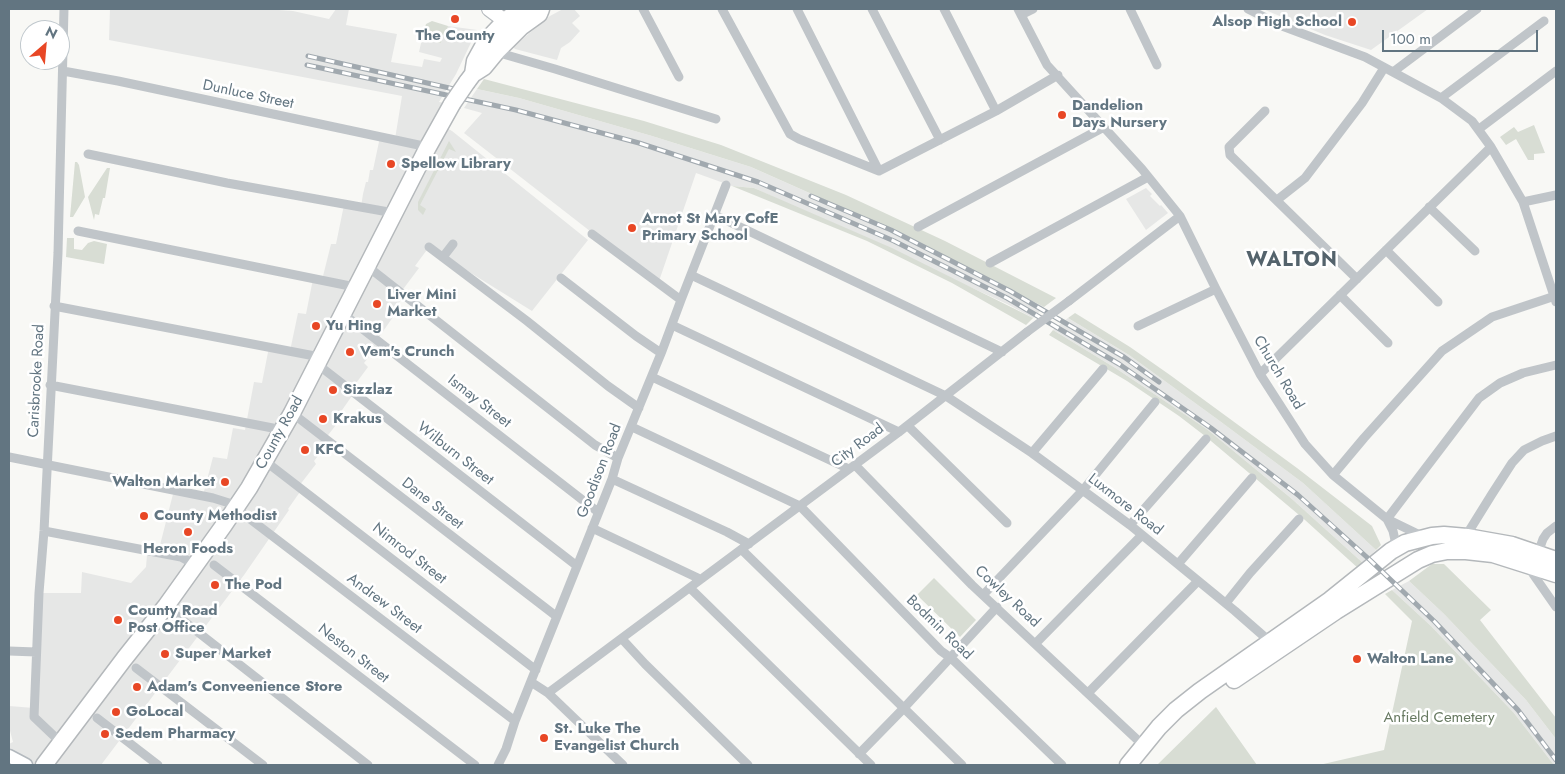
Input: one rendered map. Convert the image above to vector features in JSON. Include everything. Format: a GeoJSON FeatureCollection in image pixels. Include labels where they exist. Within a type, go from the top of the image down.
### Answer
{"type":"FeatureCollection","features":[{"type":"Feature","properties":{"kind":"highway","name":"County Road"},"geometry":{"type":"LineString","coordinates":[[470,78],[482,46],[514,16],[539,14],[541,9]]}},
{"type":"Feature","properties":{"kind":"highway","name":"County Road"},"geometry":{"type":"LineString","coordinates":[[44,765],[196,565],[236,508],[292,413],[428,146],[452,104],[470,78],[484,67],[498,50],[514,16]]}},
{"type":"Feature","properties":{"kind":"highway"},"geometry":{"type":"LineString","coordinates":[[1140,765],[1166,735],[1186,717],[1330,600],[1405,543],[1425,537],[1444,535],[1512,545],[1556,574]]}},
{"type":"Feature","properties":{"kind":"highway"},"geometry":{"type":"LineString","coordinates":[[1128,765],[1176,710],[1200,691],[1418,560],[1432,554],[1447,551],[1466,551],[1511,559],[1556,560]]}},
{"type":"Feature","properties":{"kind":"main road"},"geometry":{"type":"LineString","coordinates":[[489,9],[514,16]]}},
{"type":"Feature","properties":{"kind":"street","name":"Carisbrooke Road"},"geometry":{"type":"LineString","coordinates":[[62,741],[34,717],[58,253],[64,9]]}},
{"type":"Feature","properties":{"kind":"street"},"geometry":{"type":"LineString","coordinates":[[643,9],[679,77]]}},
{"type":"Feature","properties":{"kind":"street"},"geometry":{"type":"LineString","coordinates":[[722,9],[790,134],[879,171],[996,111],[1058,75]]}},
{"type":"Feature","properties":{"kind":"street"},"geometry":{"type":"LineString","coordinates":[[796,9],[879,171]]}},
{"type":"Feature","properties":{"kind":"street"},"geometry":{"type":"LineString","coordinates":[[872,9],[940,140]]}},
{"type":"Feature","properties":{"kind":"street"},"geometry":{"type":"LineString","coordinates":[[944,9],[996,111]]}},
{"type":"Feature","properties":{"kind":"street"},"geometry":{"type":"LineString","coordinates":[[1019,12],[1033,9]]}},
{"type":"Feature","properties":{"kind":"street"},"geometry":{"type":"LineString","coordinates":[[1130,9],[1157,64]]}},
{"type":"Feature","properties":{"kind":"street"},"geometry":{"type":"LineString","coordinates":[[1248,9],[1282,26],[1365,57],[1442,98],[1472,121],[1491,148],[1523,202],[1555,299],[1492,317],[1442,351],[1364,438],[1334,475]]}},
{"type":"Feature","properties":{"kind":"street"},"geometry":{"type":"LineString","coordinates":[[1277,200],[1305,178],[1389,70],[1477,9]]}},
{"type":"Feature","properties":{"kind":"street","name":"Church Road"},"geometry":{"type":"LineString","coordinates":[[1019,12],[1047,65],[1142,169],[1180,216],[1260,374],[1305,444],[1334,475],[1386,519],[1425,537]]}},
{"type":"Feature","properties":{"kind":"street"},"geometry":{"type":"LineString","coordinates":[[1442,98],[1544,21]]}},
{"type":"Feature","properties":{"kind":"street"},"geometry":{"type":"LineString","coordinates":[[498,50],[503,54],[716,119]]}},
{"type":"Feature","properties":{"kind":"street","name":"Dunluce Street"},"geometry":{"type":"LineString","coordinates":[[63,71],[428,146]]}},
{"type":"Feature","properties":{"kind":"street"},"geometry":{"type":"LineString","coordinates":[[1479,129],[1556,71]]}},
{"type":"Feature","properties":{"kind":"street"},"geometry":{"type":"LineString","coordinates":[[1265,111],[1229,147],[1230,155],[1357,279]]}},
{"type":"Feature","properties":{"kind":"street"},"geometry":{"type":"LineString","coordinates":[[918,227],[1104,127]]}},
{"type":"Feature","properties":{"kind":"street"},"geometry":{"type":"LineString","coordinates":[[1260,374],[1491,148]]}},
{"type":"Feature","properties":{"kind":"street"},"geometry":{"type":"LineString","coordinates":[[88,154],[227,183],[394,213]]}},
{"type":"Feature","properties":{"kind":"street"},"geometry":{"type":"LineString","coordinates":[[990,263],[1148,177]]}},
{"type":"Feature","properties":{"kind":"street","name":"Goodison Road"},"geometry":{"type":"LineString","coordinates":[[498,765],[506,749],[515,721],[612,479],[618,458],[640,408],[726,185]]}},
{"type":"Feature","properties":{"kind":"street"},"geometry":{"type":"LineString","coordinates":[[1523,202],[1556,195]]}},
{"type":"Feature","properties":{"kind":"street"},"geometry":{"type":"LineString","coordinates":[[1429,207],[1475,251]]}},
{"type":"Feature","properties":{"kind":"street"},"geometry":{"type":"LineString","coordinates":[[715,215],[1002,352]]}},
{"type":"Feature","properties":{"kind":"street","name":"City Road"},"geometry":{"type":"LineString","coordinates":[[548,693],[908,426],[1027,332],[1180,216]]}},
{"type":"Feature","properties":{"kind":"street"},"geometry":{"type":"LineString","coordinates":[[78,230],[355,287]]}},
{"type":"Feature","properties":{"kind":"street"},"geometry":{"type":"LineString","coordinates":[[592,234],[681,300]]}},
{"type":"Feature","properties":{"kind":"street"},"geometry":{"type":"LineString","coordinates":[[444,258],[453,244]]}},
{"type":"Feature","properties":{"kind":"street"},"geometry":{"type":"LineString","coordinates":[[429,247],[527,321],[608,386],[640,408]]}},
{"type":"Feature","properties":{"kind":"street"},"geometry":{"type":"LineString","coordinates":[[1386,250],[1438,302]]}},
{"type":"Feature","properties":{"kind":"street"},"geometry":{"type":"LineString","coordinates":[[367,266],[595,445],[618,458]]}},
{"type":"Feature","properties":{"kind":"street","name":"Luxmore Road"},"geometry":{"type":"LineString","coordinates":[[691,275],[946,396],[1032,453],[1130,525],[1267,639],[1271,647]]}},
{"type":"Feature","properties":{"kind":"street"},"geometry":{"type":"LineString","coordinates":[[561,278],[661,353]]}},
{"type":"Feature","properties":{"kind":"street"},"geometry":{"type":"LineString","coordinates":[[1138,326],[1216,289]]}},
{"type":"Feature","properties":{"kind":"street"},"geometry":{"type":"LineString","coordinates":[[1340,295],[1388,343]]}},
{"type":"Feature","properties":{"kind":"street"},"geometry":{"type":"LineString","coordinates":[[54,306],[318,360]]}},
{"type":"Feature","properties":{"kind":"street","name":"Ismay Street"},"geometry":{"type":"LineString","coordinates":[[342,313],[598,512]]}},
{"type":"Feature","properties":{"kind":"street"},"geometry":{"type":"LineString","coordinates":[[672,325],[900,432]]}},
{"type":"Feature","properties":{"kind":"street","name":"Wilburn Street"},"geometry":{"type":"LineString","coordinates":[[318,360],[577,566]]}},
{"type":"Feature","properties":{"kind":"street"},"geometry":{"type":"LineString","coordinates":[[1386,519],[1479,398],[1500,384],[1522,373],[1556,365]]}},
{"type":"Feature","properties":{"kind":"street"},"geometry":{"type":"LineString","coordinates":[[1032,453],[1103,368]]}},
{"type":"Feature","properties":{"kind":"street"},"geometry":{"type":"LineString","coordinates":[[652,377],[852,467]]}},
{"type":"Feature","properties":{"kind":"street"},"geometry":{"type":"LineString","coordinates":[[50,385],[282,430]]}},
{"type":"Feature","properties":{"kind":"street"},"geometry":{"type":"LineString","coordinates":[[984,594],[1083,490],[1155,402]]}},
{"type":"Feature","properties":{"kind":"street","name":"Dane Street"},"geometry":{"type":"LineString","coordinates":[[292,413],[556,616]]}},
{"type":"Feature","properties":{"kind":"street"},"geometry":{"type":"LineString","coordinates":[[908,426],[1007,523]]}},
{"type":"Feature","properties":{"kind":"street"},"geometry":{"type":"LineString","coordinates":[[632,427],[800,506]]}},
{"type":"Feature","properties":{"kind":"street"},"geometry":{"type":"LineString","coordinates":[[1467,537],[1512,463],[1524,450],[1556,436]]}},
{"type":"Feature","properties":{"kind":"street"},"geometry":{"type":"LineString","coordinates":[[1130,525],[1206,439]]}},
{"type":"Feature","properties":{"kind":"street","name":"Andrew Street"},"geometry":{"type":"LineString","coordinates":[[9,457],[213,498],[229,503],[515,721]]}},
{"type":"Feature","properties":{"kind":"street","name":"Nimrod Street"},"geometry":{"type":"LineString","coordinates":[[265,461],[536,670]]}},
{"type":"Feature","properties":{"kind":"street","name":"Cowley Road"},"geometry":{"type":"LineString","coordinates":[[852,467],[1144,746]]}},
{"type":"Feature","properties":{"kind":"street"},"geometry":{"type":"LineString","coordinates":[[1178,564],[1252,478]]}},
{"type":"Feature","properties":{"kind":"street"},"geometry":{"type":"LineString","coordinates":[[612,479],[727,532],[746,547],[903,709],[962,765]]}},
{"type":"Feature","properties":{"kind":"street","name":"Bodmin Road"},"geometry":{"type":"LineString","coordinates":[[800,506],[941,651],[951,658],[1062,765]]}},
{"type":"Feature","properties":{"kind":"street"},"geometry":{"type":"LineString","coordinates":[[1226,604],[1250,573],[1299,519]]}},
{"type":"Feature","properties":{"kind":"street","name":"Church Road"},"geometry":{"type":"LineString","coordinates":[[1386,519],[1393,531],[1395,540],[1391,552]]}},
{"type":"Feature","properties":{"kind":"street"},"geometry":{"type":"LineString","coordinates":[[1556,526],[1543,539],[1535,560],[1533,574],[1556,607]]}},
{"type":"Feature","properties":{"kind":"street"},"geometry":{"type":"LineString","coordinates":[[592,528],[700,579]]}},
{"type":"Feature","properties":{"kind":"street"},"geometry":{"type":"LineString","coordinates":[[44,531],[180,557],[196,565]]}},
{"type":"Feature","properties":{"kind":"street"},"geometry":{"type":"LineString","coordinates":[[1036,643],[1142,535]]}},
{"type":"Feature","properties":{"kind":"street","name":"Neston Street"},"geometry":{"type":"LineString","coordinates":[[214,565],[475,765]]}},
{"type":"Feature","properties":{"kind":"street"},"geometry":{"type":"LineString","coordinates":[[1088,692],[1198,582]]}},
{"type":"Feature","properties":{"kind":"street"},"geometry":{"type":"LineString","coordinates":[[690,588],[871,765]]}},
{"type":"Feature","properties":{"kind":"street"},"geometry":{"type":"LineString","coordinates":[[859,754],[998,607]]}},
{"type":"Feature","properties":{"kind":"street"},"geometry":{"type":"LineString","coordinates":[[176,615],[368,765]]}},
{"type":"Feature","properties":{"kind":"street"},"geometry":{"type":"LineString","coordinates":[[622,639],[748,765]]}},
{"type":"Feature","properties":{"kind":"street"},"geometry":{"type":"LineString","coordinates":[[9,651],[36,652]]}},
{"type":"Feature","properties":{"kind":"street"},"geometry":{"type":"LineString","coordinates":[[136,668],[263,765]]}},
{"type":"Feature","properties":{"kind":"street"},"geometry":{"type":"LineString","coordinates":[[531,682],[548,693],[623,765]]}},
{"type":"Feature","properties":{"kind":"street"},"geometry":{"type":"LineString","coordinates":[[97,718],[158,765]]}},
{"type":"Feature","properties":{"kind":"street"},"geometry":{"type":"LineString","coordinates":[[9,756],[26,765]]}},
{"type":"Feature","properties":{"kind":"shaded area"},"geometry":{"type":"Polygon","coordinates":[[[110,9],[264,9],[293,11],[329,19],[336,9],[349,9],[346,25],[397,34],[391,62],[422,67],[424,59],[440,62],[442,58],[419,52],[422,39],[441,43],[442,35],[446,35],[448,26],[477,30],[456,74],[439,102],[452,104],[440,124],[452,131],[588,240],[532,311],[429,247],[415,266],[419,268],[401,292],[405,295],[390,314],[393,317],[377,340],[380,343],[364,363],[368,367],[351,390],[354,393],[340,413],[343,416],[325,439],[329,442],[314,461],[316,464],[299,486],[302,489],[289,510],[244,575],[101,765],[9,765],[9,744],[13,742],[9,727],[9,706],[34,708],[39,593],[81,593],[82,572],[131,583],[146,567],[147,555],[158,553],[173,494],[202,499],[213,457],[227,459],[233,428],[245,430],[254,382],[262,383],[269,347],[290,351],[298,313],[306,314],[313,279],[322,280],[331,244],[336,244],[344,205],[361,207],[366,182],[368,182],[370,170],[373,170],[380,137],[395,139],[402,96],[109,40],[110,9]]]}},
{"type":"Feature","properties":{"kind":"shaded area"},"geometry":{"type":"Polygon","coordinates":[[[563,9],[574,9],[580,16],[572,23],[580,31],[570,42],[561,48],[557,60],[513,47],[550,16],[563,9]]]}},
{"type":"Feature","properties":{"kind":"shaded area","name":"Alsop High School"},"geometry":{"type":"Polygon","coordinates":[[[1263,9],[1428,9],[1371,50],[1325,35],[1263,9]]]}},
{"type":"Feature","properties":{"kind":"shaded area"},"geometry":{"type":"Polygon","coordinates":[[[477,89],[519,98],[751,167],[895,231],[1044,307],[1033,318],[1007,304],[754,188],[732,186],[696,173],[658,284],[464,133],[482,113],[464,108],[477,89]]]}},
{"type":"Feature","properties":{"kind":"shaded area"},"geometry":{"type":"Polygon","coordinates":[[[1146,188],[1152,194],[1150,196],[1168,213],[1146,230],[1126,199],[1146,188]]]}},
{"type":"Feature","properties":{"kind":"shaded area"},"geometry":{"type":"Polygon","coordinates":[[[1068,318],[1129,355],[1303,483],[1376,550],[1363,563],[1292,499],[1208,430],[1117,369],[1053,330],[1068,318]]]}},
{"type":"Feature","properties":{"kind":"shaded area"},"geometry":{"type":"Polygon","coordinates":[[[1409,581],[1444,614],[1526,700],[1556,739],[1556,765],[1554,765],[1514,713],[1431,626],[1392,590],[1409,581]]]}},
{"type":"Feature","properties":{"kind":"green space"},"geometry":{"type":"Polygon","coordinates":[[[432,21],[448,26],[446,36],[442,35],[441,43],[422,39],[426,24],[432,21]]]}},
{"type":"Feature","properties":{"kind":"green space"},"geometry":{"type":"Polygon","coordinates":[[[484,79],[644,121],[721,145],[846,195],[945,241],[1056,298],[1044,307],[895,231],[751,167],[519,98],[477,89],[484,79]]]}},
{"type":"Feature","properties":{"kind":"green space"},"geometry":{"type":"Polygon","coordinates":[[[1534,125],[1545,153],[1534,154],[1534,160],[1528,160],[1516,139],[1506,145],[1500,137],[1514,127],[1518,132],[1534,125]]]}},
{"type":"Feature","properties":{"kind":"green space"},"geometry":{"type":"Polygon","coordinates":[[[449,141],[456,152],[449,149],[420,205],[426,209],[423,215],[418,210],[418,202],[449,141]]]}},
{"type":"Feature","properties":{"kind":"green space"},"geometry":{"type":"Polygon","coordinates":[[[75,162],[79,165],[85,197],[73,217],[70,217],[75,162]]]}},
{"type":"Feature","properties":{"kind":"green space"},"geometry":{"type":"Polygon","coordinates":[[[107,168],[110,168],[105,198],[103,198],[99,215],[95,214],[94,220],[88,197],[107,168]]]}},
{"type":"Feature","properties":{"kind":"green space"},"geometry":{"type":"Polygon","coordinates":[[[732,186],[754,188],[892,248],[1033,318],[1026,325],[952,283],[867,241],[732,186]]]}},
{"type":"Feature","properties":{"kind":"green space"},"geometry":{"type":"Polygon","coordinates":[[[67,238],[74,238],[74,249],[82,250],[88,243],[94,241],[107,244],[104,264],[66,257],[67,238]]]}},
{"type":"Feature","properties":{"kind":"green space"},"geometry":{"type":"Polygon","coordinates":[[[1075,313],[1130,347],[1297,468],[1372,526],[1381,545],[1376,550],[1303,483],[1129,355],[1068,318],[1075,313]]]}},
{"type":"Feature","properties":{"kind":"green space"},"geometry":{"type":"Polygon","coordinates":[[[1053,330],[1117,369],[1208,430],[1292,499],[1363,563],[1359,569],[1305,520],[1205,436],[1127,381],[1049,335],[1053,330]]]}},
{"type":"Feature","properties":{"kind":"green space"},"geometry":{"type":"Polygon","coordinates":[[[1432,564],[1444,564],[1491,610],[1480,620],[1556,718],[1556,739],[1526,700],[1444,614],[1409,581],[1432,564]]]}},
{"type":"Feature","properties":{"kind":"green space"},"geometry":{"type":"Polygon","coordinates":[[[934,578],[976,620],[960,637],[917,595],[934,578]]]}},
{"type":"Feature","properties":{"kind":"green space","name":"Anfield Cemetery"},"geometry":{"type":"Polygon","coordinates":[[[1392,590],[1431,626],[1514,713],[1554,765],[1319,765],[1384,750],[1412,621],[1385,594],[1392,590]]]}},
{"type":"Feature","properties":{"kind":"green space"},"geometry":{"type":"Polygon","coordinates":[[[1216,707],[1257,765],[1157,765],[1216,707]]]}},
{"type":"Feature","properties":{"kind":"railway"},"geometry":{"type":"LineString","coordinates":[[308,56],[467,92]]}},
{"type":"Feature","properties":{"kind":"railway"},"geometry":{"type":"LineString","coordinates":[[307,65],[516,110],[639,143],[758,182],[894,241],[1007,298],[1119,364],[1211,428],[1298,495],[1435,622],[1518,710],[1556,760]]}},
{"type":"Feature","properties":{"kind":"railway"},"geometry":{"type":"LineString","coordinates":[[811,196],[891,230],[1010,291],[1124,357],[1159,382]]}},
{"type":"Feature","properties":{"kind":"place","name":"The County"},"geometry":{"type":"Point","coordinates":[455,19]}},
{"type":"Feature","properties":{"kind":"place","name":"Alsop High School"},"geometry":{"type":"Point","coordinates":[1352,22]}},
{"type":"Feature","properties":{"kind":"place","name":"Dandelion Days Nursery"},"geometry":{"type":"Point","coordinates":[1062,115]}},
{"type":"Feature","properties":{"kind":"place","name":"Spellow Library"},"geometry":{"type":"Point","coordinates":[391,164]}},
{"type":"Feature","properties":{"kind":"place","name":"Arnot St Mary CofE Primary School"},"geometry":{"type":"Point","coordinates":[632,228]}},
{"type":"Feature","properties":{"kind":"place","name":"Liver Mini Market"},"geometry":{"type":"Point","coordinates":[377,304]}},
{"type":"Feature","properties":{"kind":"place","name":"Yu Hing"},"geometry":{"type":"Point","coordinates":[316,326]}},
{"type":"Feature","properties":{"kind":"place","name":"Vem's Crunch"},"geometry":{"type":"Point","coordinates":[350,352]}},
{"type":"Feature","properties":{"kind":"place","name":"Sizzlaz"},"geometry":{"type":"Point","coordinates":[333,390]}},
{"type":"Feature","properties":{"kind":"place","name":"Krakus"},"geometry":{"type":"Point","coordinates":[323,419]}},
{"type":"Feature","properties":{"kind":"place","name":"KFC"},"geometry":{"type":"Point","coordinates":[305,450]}},
{"type":"Feature","properties":{"kind":"place","name":"Walton Market"},"geometry":{"type":"Point","coordinates":[225,482]}},
{"type":"Feature","properties":{"kind":"place","name":"County Methodist"},"geometry":{"type":"Point","coordinates":[144,516]}},
{"type":"Feature","properties":{"kind":"place","name":"Heron Foods"},"geometry":{"type":"Point","coordinates":[188,532]}},
{"type":"Feature","properties":{"kind":"place","name":"The Pod"},"geometry":{"type":"Point","coordinates":[215,585]}},
{"type":"Feature","properties":{"kind":"place","name":"County Road Post Office"},"geometry":{"type":"Point","coordinates":[118,620]}},
{"type":"Feature","properties":{"kind":"place","name":"Super Market"},"geometry":{"type":"Point","coordinates":[165,654]}},
{"type":"Feature","properties":{"kind":"place","name":"Walton Lane"},"geometry":{"type":"Point","coordinates":[1357,659]}},
{"type":"Feature","properties":{"kind":"place","name":"Adam's Conveenience Store"},"geometry":{"type":"Point","coordinates":[137,687]}},
{"type":"Feature","properties":{"kind":"place","name":"GoLocal"},"geometry":{"type":"Point","coordinates":[116,712]}},
{"type":"Feature","properties":{"kind":"place","name":"Sedem Pharmacy"},"geometry":{"type":"Point","coordinates":[105,734]}},
{"type":"Feature","properties":{"kind":"place","name":"St. Luke The Evangelist Church"},"geometry":{"type":"Point","coordinates":[544,738]}},
{"type":"Feature","properties":{"kind":"district","name":"WALTON"},"geometry":{"type":"Point","coordinates":[1292,261]}}]}
